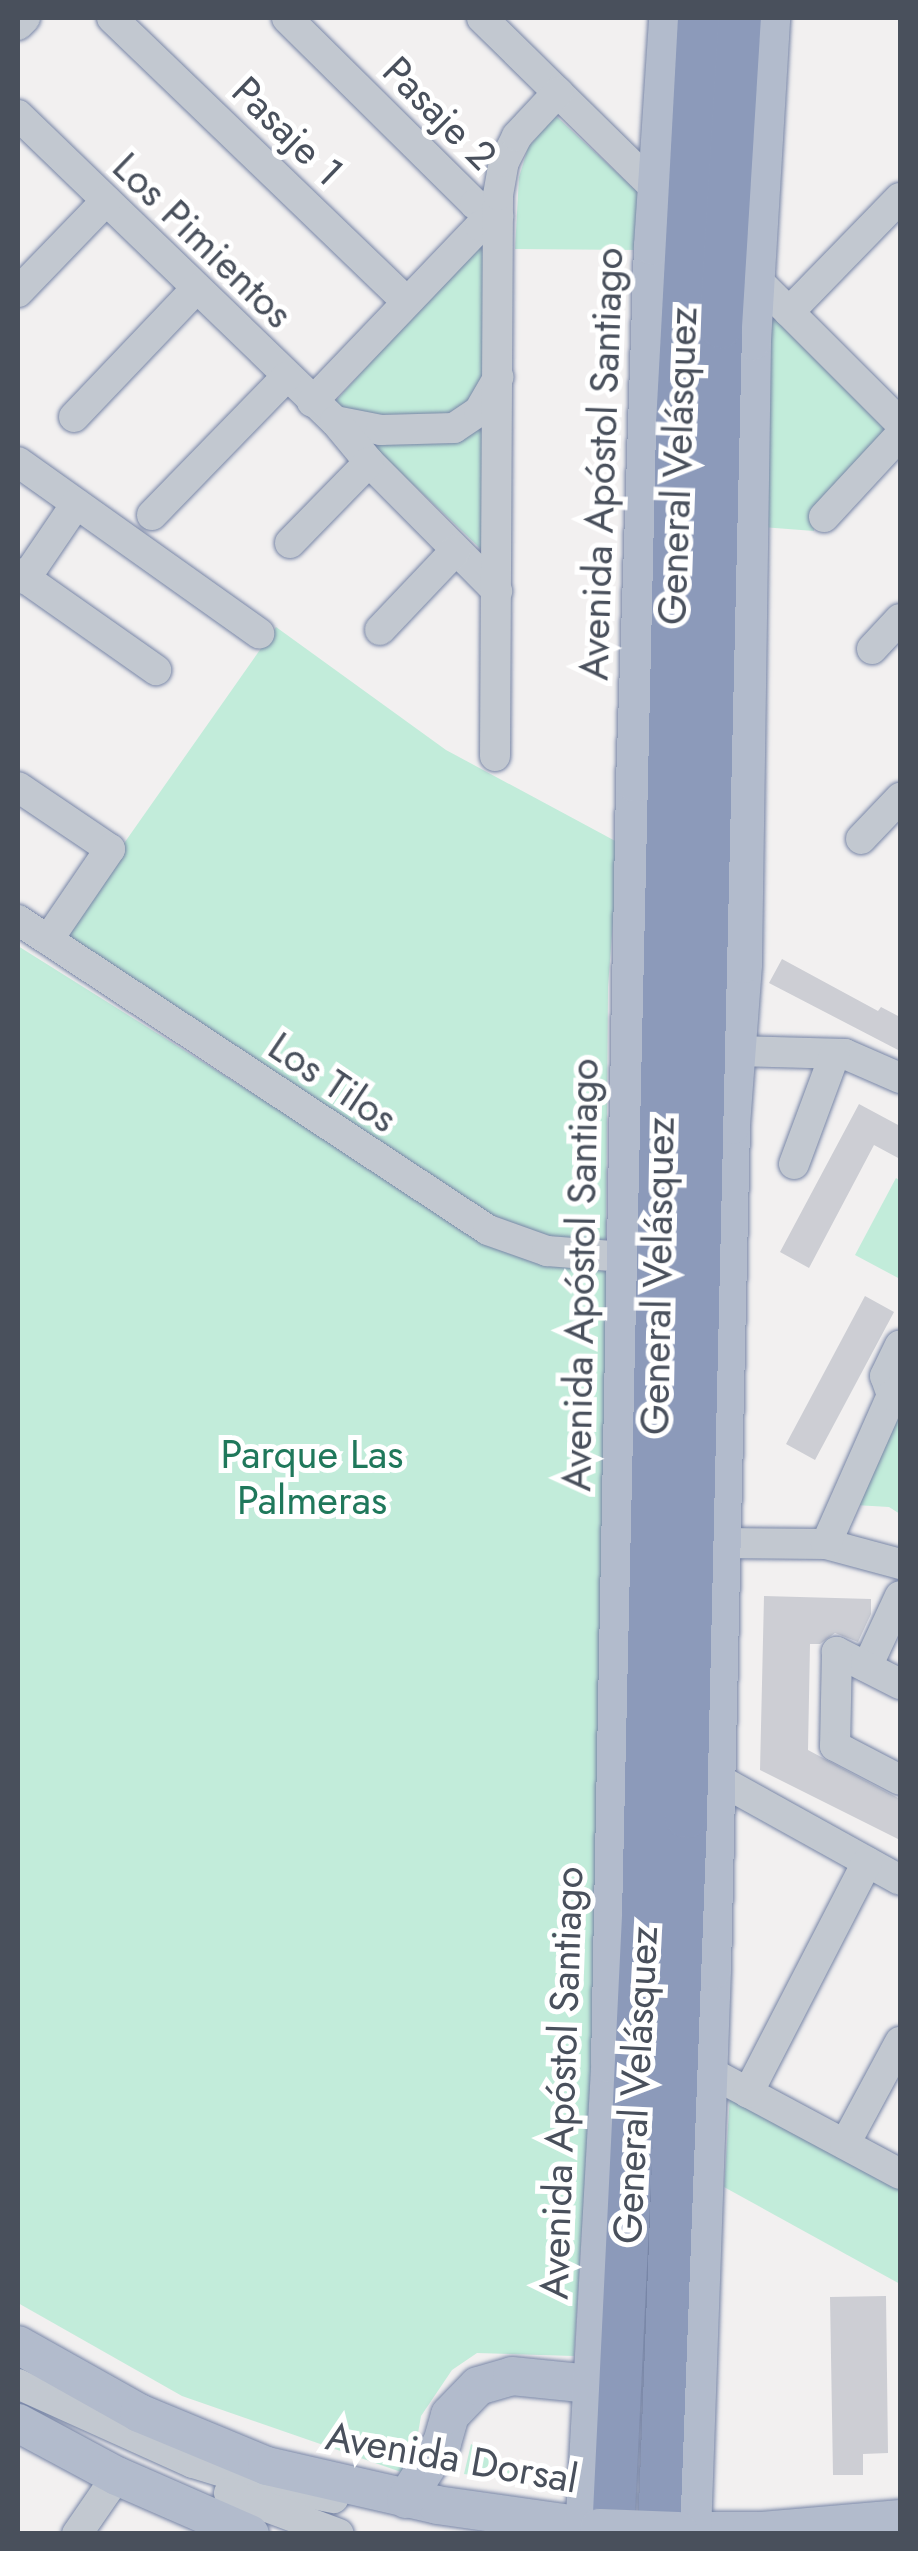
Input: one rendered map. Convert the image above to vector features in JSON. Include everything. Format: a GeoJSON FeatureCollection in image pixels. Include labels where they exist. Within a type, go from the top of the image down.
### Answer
{"type":"FeatureCollection","features":[{"type":"Feature","properties":{"kind":"highway","name":"General Velásquez"},"geometry":{"type":"LineString","coordinates":[[595,2530],[637,2101],[681,308],[699,18]]}},
{"type":"Feature","properties":{"kind":"highway","name":"General Velásquez"},"geometry":{"type":"LineString","coordinates":[[695,2532],[685,1857],[723,288],[740,18]]}},
{"type":"Feature","properties":{"kind":"highway"},"geometry":{"type":"LineString","coordinates":[[644,573],[667,834]]}},
{"type":"Feature","properties":{"kind":"highway"},"geometry":{"type":"LineString","coordinates":[[710,761],[731,1124]]}},
{"type":"Feature","properties":{"kind":"highway"},"geometry":{"type":"LineString","coordinates":[[620,1707],[656,1353]]}},
{"type":"Feature","properties":{"kind":"main road","name":"Avenida Apóstol Santiago"},"geometry":{"type":"LineString","coordinates":[[595,2530],[592,2384],[610,2064],[620,1707],[625,1257],[644,573],[656,188],[668,18]]}},
{"type":"Feature","properties":{"kind":"main road"},"geometry":{"type":"LineString","coordinates":[[695,2532],[731,1124],[738,1051],[750,705],[754,277],[771,18]]}},
{"type":"Feature","properties":{"kind":"main road","name":"Avenida Dorsal"},"geometry":{"type":"LineString","coordinates":[[18,2345],[193,2439],[267,2466],[406,2499],[595,2530],[695,2532],[900,2520]]}},
{"type":"Feature","properties":{"kind":"main road"},"geometry":{"type":"LineString","coordinates":[[406,2499],[424,2478],[458,2403],[490,2381],[522,2376],[592,2384]]}},
{"type":"Feature","properties":{"kind":"main road"},"geometry":{"type":"LineString","coordinates":[[18,2423],[117,2476],[242,2533]]}},
{"type":"Feature","properties":{"kind":"main road"},"geometry":{"type":"LineString","coordinates":[[442,2443],[452,2478],[480,2513]]}},
{"type":"Feature","properties":{"kind":"street"},"geometry":{"type":"LineString","coordinates":[[18,24],[25,18]]}},
{"type":"Feature","properties":{"kind":"street","name":"Pasaje 1"},"geometry":{"type":"LineString","coordinates":[[112,18],[408,302]]}},
{"type":"Feature","properties":{"kind":"street","name":"Pasaje 2"},"geometry":{"type":"LineString","coordinates":[[287,18],[475,204],[498,216]]}},
{"type":"Feature","properties":{"kind":"street"},"geometry":{"type":"LineString","coordinates":[[482,18],[656,188]]}},
{"type":"Feature","properties":{"kind":"street"},"geometry":{"type":"LineString","coordinates":[[495,756],[499,181],[510,148],[527,122],[558,92]]}},
{"type":"Feature","properties":{"kind":"street","name":"Los Pimientos"},"geometry":{"type":"LineString","coordinates":[[18,114],[323,411],[498,591]]}},
{"type":"Feature","properties":{"kind":"street"},"geometry":{"type":"LineString","coordinates":[[602,134],[636,136],[660,124]]}},
{"type":"Feature","properties":{"kind":"street"},"geometry":{"type":"LineString","coordinates":[[789,312],[900,198]]}},
{"type":"Feature","properties":{"kind":"street"},"geometry":{"type":"LineString","coordinates":[[18,292],[106,201]]}},
{"type":"Feature","properties":{"kind":"street"},"geometry":{"type":"LineString","coordinates":[[498,216],[480,226],[408,302],[323,411],[381,430],[454,428],[479,412],[500,374]]}},
{"type":"Feature","properties":{"kind":"street"},"geometry":{"type":"LineString","coordinates":[[754,277],[900,423]]}},
{"type":"Feature","properties":{"kind":"street"},"geometry":{"type":"LineString","coordinates":[[74,417],[196,289]]}},
{"type":"Feature","properties":{"kind":"street"},"geometry":{"type":"LineString","coordinates":[[152,515],[286,378]]}},
{"type":"Feature","properties":{"kind":"street"},"geometry":{"type":"LineString","coordinates":[[824,517],[900,435]]}},
{"type":"Feature","properties":{"kind":"street"},"geometry":{"type":"LineString","coordinates":[[18,462],[259,633]]}},
{"type":"Feature","properties":{"kind":"street"},"geometry":{"type":"LineString","coordinates":[[290,543],[369,462]]}},
{"type":"Feature","properties":{"kind":"street"},"geometry":{"type":"LineString","coordinates":[[76,504],[21,576],[156,670]]}},
{"type":"Feature","properties":{"kind":"street"},"geometry":{"type":"LineString","coordinates":[[380,630],[456,550]]}},
{"type":"Feature","properties":{"kind":"street"},"geometry":{"type":"LineString","coordinates":[[872,650],[900,620]]}},
{"type":"Feature","properties":{"kind":"street"},"geometry":{"type":"LineString","coordinates":[[18,787],[110,849],[48,940]]}},
{"type":"Feature","properties":{"kind":"street"},"geometry":{"type":"LineString","coordinates":[[861,840],[900,798]]}},
{"type":"Feature","properties":{"kind":"street","name":"Los Tilos"},"geometry":{"type":"LineString","coordinates":[[18,920],[488,1230],[547,1251],[625,1257]]}},
{"type":"Feature","properties":{"kind":"street"},"geometry":{"type":"LineString","coordinates":[[738,1051],[862,1058],[900,1078]]}},
{"type":"Feature","properties":{"kind":"street"},"geometry":{"type":"LineString","coordinates":[[794,1164],[835,1054]]}},
{"type":"Feature","properties":{"kind":"street"},"geometry":{"type":"LineString","coordinates":[[826,1544],[896,1392],[885,1376],[900,1345]]}},
{"type":"Feature","properties":{"kind":"street"},"geometry":{"type":"LineString","coordinates":[[721,1543],[826,1544],[900,1564]]}},
{"type":"Feature","properties":{"kind":"street"},"geometry":{"type":"LineString","coordinates":[[867,1666],[900,1596]]}},
{"type":"Feature","properties":{"kind":"street"},"geometry":{"type":"LineString","coordinates":[[900,1681],[837,1652],[834,1746],[900,1780]]}},
{"type":"Feature","properties":{"kind":"street"},"geometry":{"type":"LineString","coordinates":[[716,1778],[900,1880]]}},
{"type":"Feature","properties":{"kind":"street"},"geometry":{"type":"LineString","coordinates":[[748,2093],[867,1862]]}},
{"type":"Feature","properties":{"kind":"street"},"geometry":{"type":"LineString","coordinates":[[845,2144],[900,2042]]}},
{"type":"Feature","properties":{"kind":"street"},"geometry":{"type":"LineString","coordinates":[[708,2070],[900,2174]]}},
{"type":"Feature","properties":{"kind":"street"},"geometry":{"type":"LineString","coordinates":[[18,2384],[167,2453],[258,2484],[353,2500],[406,2499]]}},
{"type":"Feature","properties":{"kind":"street"},"geometry":{"type":"LineString","coordinates":[[18,2400],[135,2459],[339,2534]]}},
{"type":"Feature","properties":{"kind":"street"},"geometry":{"type":"LineString","coordinates":[[77,2534],[117,2476]]}},
{"type":"Feature","properties":{"kind":"green space"},"geometry":{"type":"Polygon","coordinates":[[[555,115],[640,194],[637,250],[515,249],[519,177],[528,148],[555,115]]]}},
{"type":"Feature","properties":{"kind":"green space"},"geometry":{"type":"Polygon","coordinates":[[[485,236],[485,553],[331,406],[485,236]]]}},
{"type":"Feature","properties":{"kind":"green space"},"geometry":{"type":"Polygon","coordinates":[[[769,308],[893,428],[814,513],[814,531],[762,527],[769,308]]]}},
{"type":"Feature","properties":{"kind":"green space"},"geometry":{"type":"Polygon","coordinates":[[[276,627],[446,750],[619,843],[608,987],[606,1238],[600,1245],[551,1241],[491,1218],[61,933],[276,627]]]}},
{"type":"Feature","properties":{"kind":"green space","name":"Parque Las Palmeras"},"geometry":{"type":"Polygon","coordinates":[[[18,946],[399,1185],[545,1262],[618,1273],[592,2069],[574,2356],[477,2353],[452,2370],[421,2416],[412,2468],[404,2473],[182,2396],[18,2303],[18,946]]]}},
{"type":"Feature","properties":{"kind":"green space"},"geometry":{"type":"Polygon","coordinates":[[[896,1178],[900,1181],[900,1279],[855,1255],[896,1178]]]}},
{"type":"Feature","properties":{"kind":"green space"},"geometry":{"type":"Polygon","coordinates":[[[900,1409],[900,1514],[889,1507],[855,1505],[900,1409]]]}},
{"type":"Feature","properties":{"kind":"green space"},"geometry":{"type":"Polygon","coordinates":[[[730,2096],[900,2189],[900,2284],[724,2187],[730,2096]]]}},
{"type":"Feature","properties":{"kind":"green space"},"geometry":{"type":"Polygon","coordinates":[[[471,2444],[544,2485],[464,2474],[471,2444]]]}},
{"type":"Feature","properties":{"kind":"building"},"geometry":{"type":"Polygon","coordinates":[[[782,959],[878,1011],[881,1007],[900,1017],[900,1051],[769,983],[782,959]]]}},
{"type":"Feature","properties":{"kind":"building"},"geometry":{"type":"Polygon","coordinates":[[[859,1104],[900,1126],[900,1159],[874,1145],[809,1268],[780,1252],[859,1104]]]}},
{"type":"Feature","properties":{"kind":"building"},"geometry":{"type":"Polygon","coordinates":[[[865,1296],[894,1312],[815,1460],[786,1444],[865,1296]]]}},
{"type":"Feature","properties":{"kind":"building"},"geometry":{"type":"Polygon","coordinates":[[[764,1596],[871,1599],[871,1614],[858,1642],[835,1633],[820,1644],[810,1644],[808,1750],[900,1799],[900,1840],[760,1770],[764,1596]]]}},
{"type":"Feature","properties":{"kind":"building"},"geometry":{"type":"Polygon","coordinates":[[[886,2296],[888,2453],[863,2454],[863,2475],[833,2475],[830,2297],[886,2296]]]}}]}
